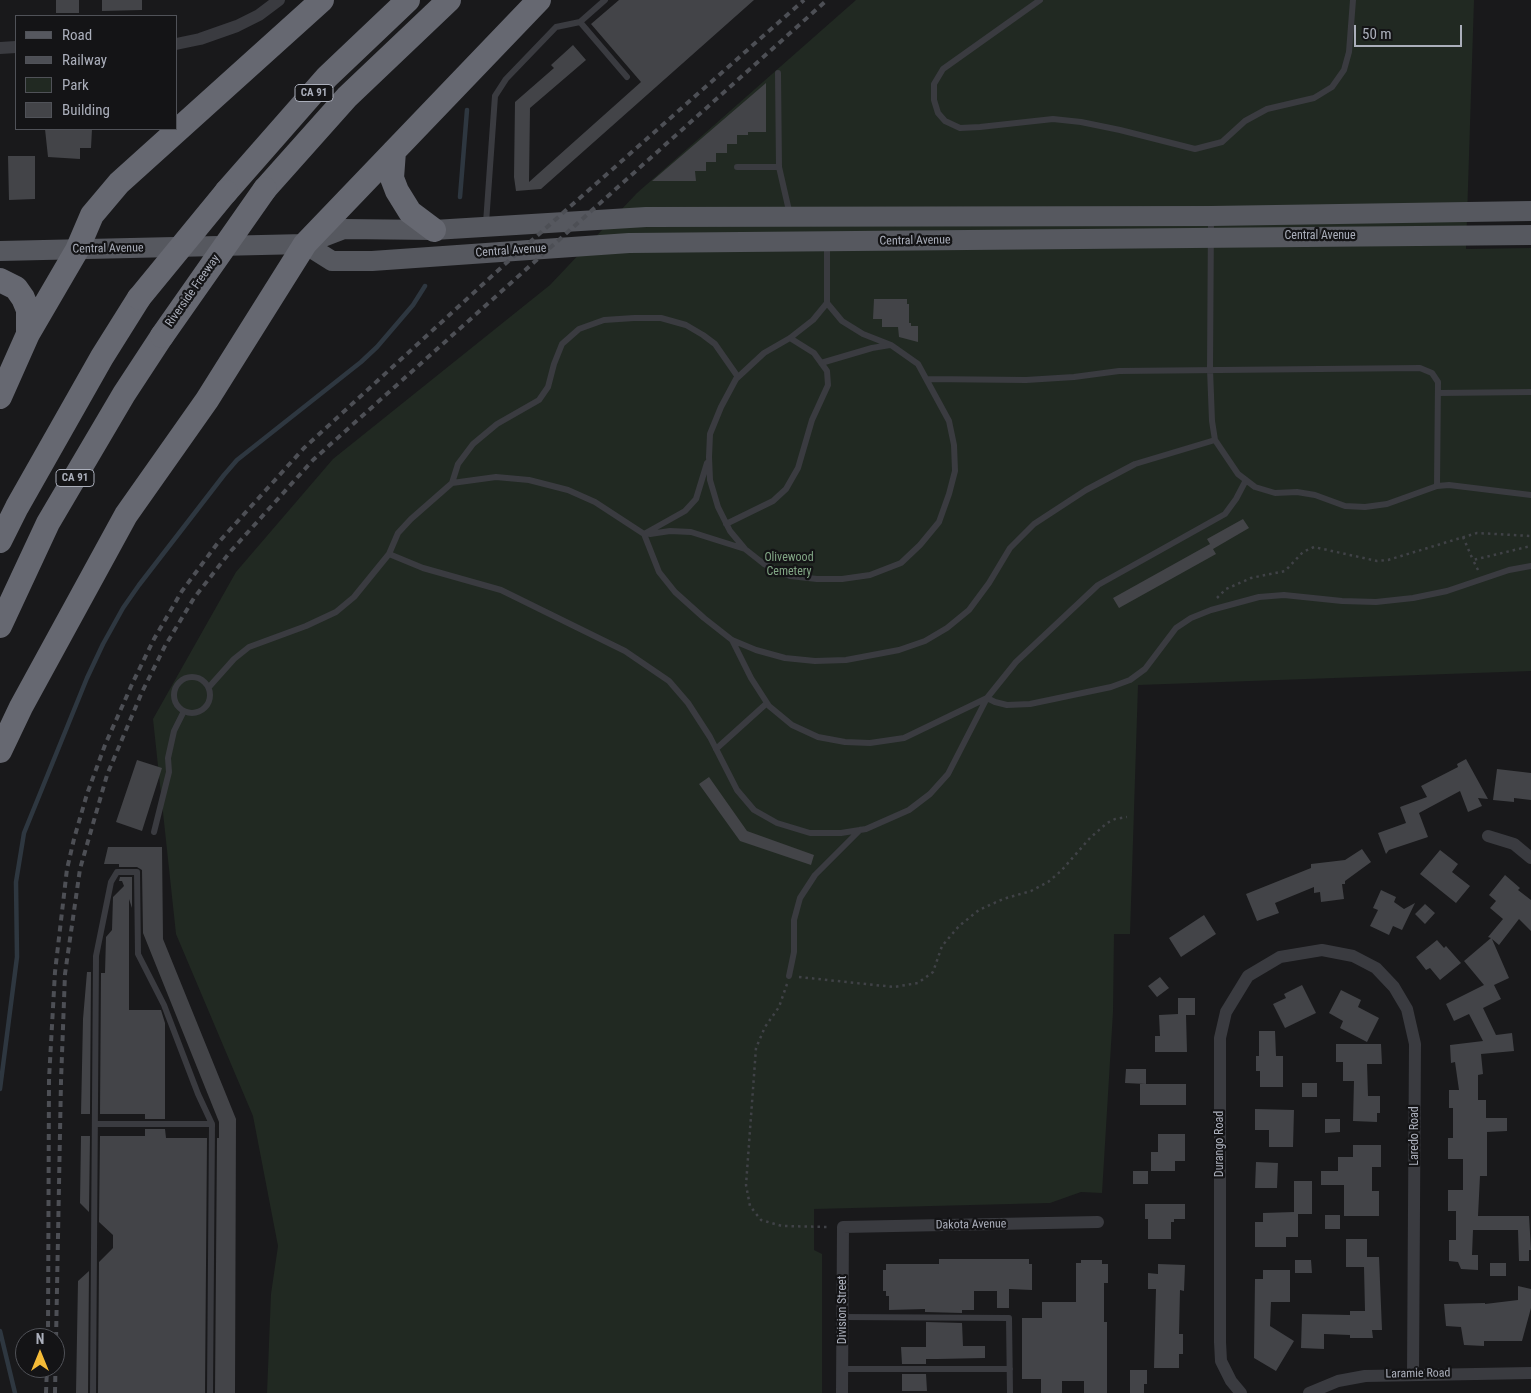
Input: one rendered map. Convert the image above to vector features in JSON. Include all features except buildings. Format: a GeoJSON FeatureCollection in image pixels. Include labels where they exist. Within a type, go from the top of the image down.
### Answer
{"type":"FeatureCollection","features":[{"type":"Feature","properties":{"kind":"highway"},"geometry":{"type":"LineString","coordinates":[[178,129],[322,0]]}},
{"type":"Feature","properties":{"kind":"highway","name":"CA 91"},"geometry":{"type":"LineString","coordinates":[[0,541],[16,507],[102,357],[140,298],[226,192],[327,77],[408,0]]}},
{"type":"Feature","properties":{"kind":"highway","name":"Riverside Freeway"},"geometry":{"type":"LineString","coordinates":[[0,626],[48,523],[124,394],[162,336],[265,189],[348,97],[449,0]]}},
{"type":"Feature","properties":{"kind":"highway"},"geometry":{"type":"LineString","coordinates":[[0,751],[21,707],[126,515],[207,400],[305,244],[539,0]]}},
{"type":"Feature","properties":{"kind":"highway"},"geometry":{"type":"LineString","coordinates":[[0,397],[28,334],[77,250],[92,215],[118,183],[177,130]]}},
{"type":"Feature","properties":{"kind":"highway"},"geometry":{"type":"LineString","coordinates":[[394,151],[392,178],[397,191],[410,212],[434,230]]}},
{"type":"Feature","properties":{"kind":"highway"},"geometry":{"type":"LineString","coordinates":[[0,280],[16,288],[23,298],[28,310],[28,334]]}},
{"type":"Feature","properties":{"kind":"main road","name":"Central Avenue"},"geometry":{"type":"LineString","coordinates":[[0,251],[305,244],[344,229],[434,230],[646,217],[1211,216],[1531,211]]}},
{"type":"Feature","properties":{"kind":"main road","name":"Central Avenue"},"geometry":{"type":"LineString","coordinates":[[305,244],[332,261],[382,260],[629,243],[1531,236]]}},
{"type":"Feature","properties":{"kind":"street"},"geometry":{"type":"LineString","coordinates":[[178,44],[200,39],[237,26],[259,15],[279,0]]}},
{"type":"Feature","properties":{"kind":"street"},"geometry":{"type":"LineString","coordinates":[[0,48],[15,48]]}},
{"type":"Feature","properties":{"kind":"street"},"geometry":{"type":"LineString","coordinates":[[1488,836],[1514,844],[1531,858]]}},
{"type":"Feature","properties":{"kind":"street","name":"Laredo Road"},"geometry":{"type":"LineString","coordinates":[[1322,950],[1353,956],[1376,968],[1394,987],[1407,1009],[1415,1044],[1413,1374]]}},
{"type":"Feature","properties":{"kind":"street","name":"Durango Road"},"geometry":{"type":"LineString","coordinates":[[1241,1393],[1231,1381],[1221,1361],[1220,1038],[1226,1012],[1248,976],[1280,957],[1322,950]]}},
{"type":"Feature","properties":{"kind":"street","name":"Dakota Avenue"},"geometry":{"type":"LineString","coordinates":[[843,1227],[1098,1222]]}},
{"type":"Feature","properties":{"kind":"street","name":"Division Street"},"geometry":{"type":"LineString","coordinates":[[842,1393],[843,1227]]}},
{"type":"Feature","properties":{"kind":"street","name":"Laramie Road"},"geometry":{"type":"LineString","coordinates":[[1309,1393],[1338,1381],[1365,1376],[1531,1373]]}},
{"type":"Feature","properties":{"kind":"lane"},"geometry":{"type":"LineString","coordinates":[[485,227],[495,96],[506,79],[556,27],[580,22],[605,0]]}},
{"type":"Feature","properties":{"kind":"lane"},"geometry":{"type":"LineString","coordinates":[[1040,0],[943,69],[934,84],[934,100],[938,113],[945,121],[960,128],[1053,119],[1081,122],[1120,130],[1195,149],[1222,142],[1245,121],[1267,109],[1314,98],[1332,87],[1344,70],[1349,52],[1353,0]]}},
{"type":"Feature","properties":{"kind":"lane"},"geometry":{"type":"LineString","coordinates":[[580,22],[627,77]]}},
{"type":"Feature","properties":{"kind":"lane"},"geometry":{"type":"LineString","coordinates":[[778,73],[779,167],[791,216]]}},
{"type":"Feature","properties":{"kind":"lane"},"geometry":{"type":"LineString","coordinates":[[737,167],[779,167]]}},
{"type":"Feature","properties":{"kind":"lane"},"geometry":{"type":"LineString","coordinates":[[1211,216],[1210,369],[1212,422],[1215,440],[1238,474],[1255,487],[1275,493],[1297,492],[1315,495],[1345,506],[1365,507],[1386,504],[1437,486],[1449,485],[1531,495]]}},
{"type":"Feature","properties":{"kind":"lane"},"geometry":{"type":"LineString","coordinates":[[827,242],[828,303],[842,321],[863,334],[891,345],[918,364],[949,422],[954,445],[955,471],[939,522],[920,545],[901,563],[870,575],[817,580],[790,576],[764,564],[744,549],[726,524],[718,507],[710,480],[709,457],[710,434],[721,407],[738,377],[764,353],[790,338],[814,320],[828,303]]}},
{"type":"Feature","properties":{"kind":"lane"},"geometry":{"type":"LineString","coordinates":[[209,687],[234,659],[249,647],[306,626],[336,612],[354,597],[389,554],[398,533],[452,483],[458,464],[473,444],[497,424],[539,400],[548,387],[562,344],[579,329],[604,320],[634,318],[661,318],[686,325],[715,344],[738,377]]}},
{"type":"Feature","properties":{"kind":"lane"},"geometry":{"type":"LineString","coordinates":[[726,524],[774,501],[786,489],[798,468],[812,420],[828,385],[827,371],[814,353],[790,338]]}},
{"type":"Feature","properties":{"kind":"lane"},"geometry":{"type":"LineString","coordinates":[[821,363],[872,348],[891,345]]}},
{"type":"Feature","properties":{"kind":"lane"},"geometry":{"type":"LineString","coordinates":[[927,379],[1026,380],[1074,377],[1119,370],[1420,368],[1432,373],[1438,382],[1437,486]]}},
{"type":"Feature","properties":{"kind":"lane"},"geometry":{"type":"LineString","coordinates":[[1438,393],[1531,392]]}},
{"type":"Feature","properties":{"kind":"lane"},"geometry":{"type":"LineString","coordinates":[[452,483],[496,477],[529,480],[568,490],[595,502],[644,534],[659,572],[675,592],[732,640],[756,650],[785,658],[815,661],[846,660],[877,656],[899,650],[925,641],[947,628],[969,610],[989,583],[1010,548],[1034,524],[1086,490],[1135,464],[1215,440]]}},
{"type":"Feature","properties":{"kind":"lane"},"geometry":{"type":"LineString","coordinates":[[644,534],[685,511],[696,499],[709,457]]}},
{"type":"Feature","properties":{"kind":"lane"},"geometry":{"type":"LineString","coordinates":[[389,554],[423,568],[502,590],[625,651],[669,681],[688,703],[710,737],[737,790],[754,810],[777,823],[810,833],[841,833],[860,830],[909,810],[930,794],[948,774],[987,698],[1016,662],[1098,585],[1225,514],[1246,480]]}},
{"type":"Feature","properties":{"kind":"lane"},"geometry":{"type":"LineString","coordinates":[[644,534],[670,531],[691,532],[744,549]]}},
{"type":"Feature","properties":{"kind":"lane"},"geometry":{"type":"LineString","coordinates":[[987,698],[1007,705],[1030,704],[1111,687],[1130,680],[1145,669],[1176,628],[1191,618],[1211,610],[1259,597],[1284,595],[1342,601],[1376,602],[1413,598],[1447,591],[1510,570],[1531,566]]}},
{"type":"Feature","properties":{"kind":"lane"},"geometry":{"type":"LineString","coordinates":[[732,640],[750,678],[767,703],[792,725],[818,737],[845,742],[870,743],[904,738],[987,698]]}},
{"type":"Feature","properties":{"kind":"lane"},"geometry":{"type":"LineString","coordinates":[[194,676],[200,678],[209,687],[210,698],[205,708],[195,713],[184,711],[175,702],[174,690],[182,680],[194,676]]}},
{"type":"Feature","properties":{"kind":"lane"},"geometry":{"type":"LineString","coordinates":[[716,750],[767,703]]}},
{"type":"Feature","properties":{"kind":"lane"},"geometry":{"type":"LineString","coordinates":[[154,832],[169,772],[168,758],[172,740],[184,711]]}},
{"type":"Feature","properties":{"kind":"lane"},"geometry":{"type":"LineString","coordinates":[[789,976],[794,952],[794,920],[800,898],[816,876],[860,830]]}},
{"type":"Feature","properties":{"kind":"lane"},"geometry":{"type":"LineString","coordinates":[[93,1393],[96,956],[111,882],[117,872],[137,872],[138,954],[164,1005],[198,1094],[212,1124],[210,1393]]}},
{"type":"Feature","properties":{"kind":"lane"},"geometry":{"type":"LineString","coordinates":[[95,1124],[212,1124]]}},
{"type":"Feature","properties":{"kind":"lane"},"geometry":{"type":"LineString","coordinates":[[843,1317],[1009,1318],[1010,1393]]}},
{"type":"Feature","properties":{"kind":"lane"},"geometry":{"type":"LineString","coordinates":[[843,1369],[1010,1369]]}},
{"type":"Feature","properties":{"kind":"path"},"geometry":{"type":"LineString","coordinates":[[1211,610],[1217,598],[1226,589],[1251,578],[1285,571],[1303,552],[1314,547],[1377,561],[1388,560],[1477,533],[1531,536]]}},
{"type":"Feature","properties":{"kind":"path"},"geometry":{"type":"LineString","coordinates":[[1463,537],[1482,579]]}},
{"type":"Feature","properties":{"kind":"path"},"geometry":{"type":"LineString","coordinates":[[1473,560],[1531,546]]}},
{"type":"Feature","properties":{"kind":"path"},"geometry":{"type":"LineString","coordinates":[[843,1227],[782,1226],[762,1220],[750,1206],[746,1185],[756,1048],[765,1027],[779,1007],[789,976],[894,987],[918,983],[933,972],[942,946],[959,926],[979,910],[1003,899],[1031,891],[1048,882],[1107,823],[1115,819],[1127,817]]}},
{"type":"Feature","properties":{"kind":"green space","name":"Olivewood Cemetery"},"geometry":{"type":"Polygon","coordinates":[[[856,0],[1474,0],[1466,249],[1531,248],[1531,671],[1138,685],[1130,934],[1114,934],[1113,1012],[1102,1193],[1081,1192],[1050,1203],[814,1209],[814,1250],[822,1254],[822,1393],[267,1393],[271,1294],[278,1246],[253,1116],[176,934],[153,719],[236,572],[333,459],[550,285],[637,193],[856,0]]]}},
{"type":"Feature","properties":{"kind":"waterway"},"geometry":{"type":"LineString","coordinates":[[460,197],[467,110]]}},
{"type":"Feature","properties":{"kind":"waterway"},"geometry":{"type":"LineString","coordinates":[[0,1089],[17,957],[16,882],[24,833],[87,678],[103,644],[123,608],[139,585],[237,460],[361,362],[377,347],[413,305],[425,286]]}},
{"type":"Feature","properties":{"kind":"waterway"},"geometry":{"type":"LineString","coordinates":[[0,1331],[15,1393]]}},
{"type":"Feature","properties":{"kind":"railway"},"geometry":{"type":"LineString","coordinates":[[48,1328],[49,1079],[55,972],[67,869],[87,794],[105,745],[154,639],[182,591],[217,544],[304,448],[504,265],[804,0]]}},
{"type":"Feature","properties":{"kind":"railway"},"geometry":{"type":"LineString","coordinates":[[55,1393],[65,974],[80,869],[107,775],[142,692],[165,646],[194,598],[230,552],[313,460],[827,0]]}},
{"type":"Feature","properties":{"kind":"railway"},"geometry":{"type":"LineString","coordinates":[[46,1393],[47,1378]]}}]}
